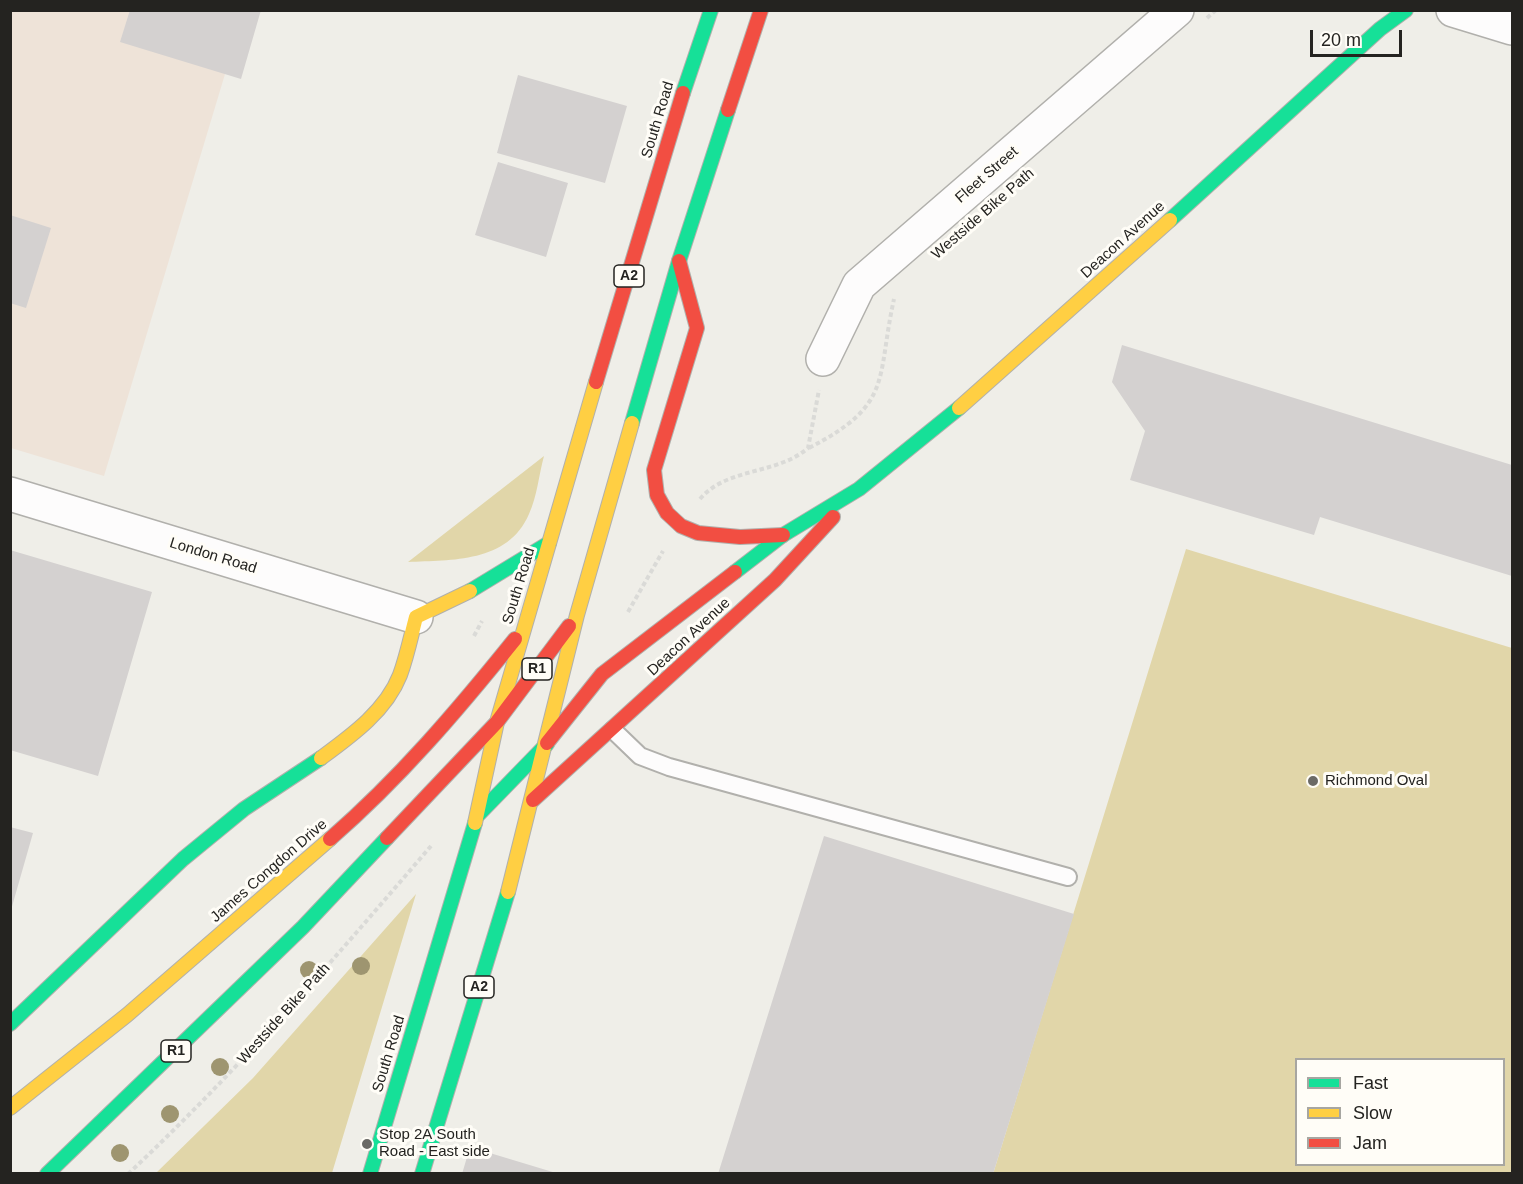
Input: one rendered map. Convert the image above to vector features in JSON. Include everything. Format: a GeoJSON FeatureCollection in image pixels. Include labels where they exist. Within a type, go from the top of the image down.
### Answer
{"type":"FeatureCollection","features":[{"type":"Feature","properties":{"kind":"main road","name":"South Road"},"geometry":{"type":"LineString","coordinates":[[370,1173],[477,816],[497,722],[523,630],[681,100],[711,10]]}},
{"type":"Feature","properties":{"kind":"main road","name":"A2"},"geometry":{"type":"LineString","coordinates":[[422,1173],[514,873],[577,615],[679,261],[761,10]]}},
{"type":"Feature","properties":{"kind":"main road","name":"Deacon Avenue"},"geometry":{"type":"LineString","coordinates":[[477,816],[547,743],[602,674],[783,535],[859,489],[978,393],[1380,29],[1406,10]]}},
{"type":"Feature","properties":{"kind":"main road"},"geometry":{"type":"LineString","coordinates":[[679,261],[697,328],[654,470],[654,486],[658,497],[672,518],[698,534],[720,539],[783,535]]}},
{"type":"Feature","properties":{"kind":"main road","name":"Deacon Avenue"},"geometry":{"type":"LineString","coordinates":[[533,800],[613,730],[775,580],[859,489]]}},
{"type":"Feature","properties":{"kind":"main road"},"geometry":{"type":"LineString","coordinates":[[10,1024],[186,856],[245,808],[366,722],[390,694],[400,675],[416,617],[487,582],[549,543]]}},
{"type":"Feature","properties":{"kind":"main road","name":"R1"},"geometry":{"type":"LineString","coordinates":[[48,1173],[303,927],[497,722],[577,615]]}},
{"type":"Feature","properties":{"kind":"main road","name":"James Congdon Drive"},"geometry":{"type":"LineString","coordinates":[[10,1108],[127,1015],[380,795],[454,714],[523,630]]}},
{"type":"Feature","properties":{"kind":"street"},"geometry":{"type":"LineString","coordinates":[[1453,10],[1512,28]]}},
{"type":"Feature","properties":{"kind":"street","name":"Fleet Street"},"geometry":{"type":"LineString","coordinates":[[823,359],[860,285],[1187,18]]}},
{"type":"Feature","properties":{"kind":"street","name":"London Road"},"geometry":{"type":"LineString","coordinates":[[10,494],[416,617]]}},
{"type":"Feature","properties":{"kind":"lane"},"geometry":{"type":"LineString","coordinates":[[613,730],[640,756],[669,767],[1068,877]]}},
{"type":"Feature","properties":{"kind":"path"},"geometry":{"type":"LineString","coordinates":[[1187,18],[1216,10]]}},
{"type":"Feature","properties":{"kind":"path"},"geometry":{"type":"LineString","coordinates":[[808,448],[850,424],[870,401],[882,374],[895,297]]}},
{"type":"Feature","properties":{"kind":"path","name":"Westside Bike Path"},"geometry":{"type":"LineString","coordinates":[[128,1173],[268,1033],[431,846]]}},
{"type":"Feature","properties":{"kind":"shaded area"},"geometry":{"type":"Polygon","coordinates":[[[10,11],[244,11],[104,476],[11,448],[10,11]]]}},
{"type":"Feature","properties":{"kind":"shaded area"},"geometry":{"type":"Polygon","coordinates":[[[544,456],[529,514],[520,530],[507,542],[477,556],[442,561],[408,562],[544,456]]]}},
{"type":"Feature","properties":{"kind":"shaded area","name":"Richmond Oval"},"geometry":{"type":"Polygon","coordinates":[[[1186,549],[1512,648],[1512,1173],[993,1174],[1186,549]]]}},
{"type":"Feature","properties":{"kind":"shaded area"},"geometry":{"type":"Polygon","coordinates":[[[416,894],[332,1173],[156,1173],[253,1078],[416,894]]]}},
{"type":"Feature","properties":{"kind":"building"},"geometry":{"type":"Polygon","coordinates":[[[130,10],[261,10],[241,79],[120,42],[130,10]]]}},
{"type":"Feature","properties":{"kind":"building"},"geometry":{"type":"Polygon","coordinates":[[[518,75],[627,106],[605,183],[497,153],[518,75]]]}},
{"type":"Feature","properties":{"kind":"building"},"geometry":{"type":"Polygon","coordinates":[[[498,162],[568,183],[546,257],[475,235],[498,162]]]}},
{"type":"Feature","properties":{"kind":"building"},"geometry":{"type":"Polygon","coordinates":[[[10,215],[51,228],[26,308],[10,303],[10,215]]]}},
{"type":"Feature","properties":{"kind":"building"},"geometry":{"type":"Polygon","coordinates":[[[1122,345],[1512,465],[1512,576],[1320,517],[1314,535],[1130,480],[1145,431],[1112,382],[1122,345]]]}},
{"type":"Feature","properties":{"kind":"building"},"geometry":{"type":"Polygon","coordinates":[[[10,550],[152,592],[98,776],[10,750],[10,550]]]}},
{"type":"Feature","properties":{"kind":"building"},"geometry":{"type":"Polygon","coordinates":[[[10,827],[33,833],[11,910],[10,910],[10,827]]]}},
{"type":"Feature","properties":{"kind":"building"},"geometry":{"type":"Polygon","coordinates":[[[824,836],[1074,914],[993,1174],[718,1174],[824,836]]]}},
{"type":"Feature","properties":{"kind":"building"},"geometry":{"type":"Polygon","coordinates":[[[470,1147],[556,1173],[556,1174],[462,1174],[470,1147]]]}},
{"type":"Feature","properties":{"kind":"traffic: fast"},"geometry":{"type":"LineString","coordinates":[[683,93],[711,10]]}},
{"type":"Feature","properties":{"kind":"traffic: fast"},"geometry":{"type":"LineString","coordinates":[[1170,220],[1380,29],[1406,10]]}},
{"type":"Feature","properties":{"kind":"traffic: fast"},"geometry":{"type":"LineString","coordinates":[[632,423],[679,261],[728,110]]}},
{"type":"Feature","properties":{"kind":"traffic: fast"},"geometry":{"type":"LineString","coordinates":[[735,572],[783,535],[859,489],[959,408]]}},
{"type":"Feature","properties":{"kind":"traffic: fast"},"geometry":{"type":"LineString","coordinates":[[470,591],[549,543]]}},
{"type":"Feature","properties":{"kind":"traffic: fast"},"geometry":{"type":"LineString","coordinates":[[477,816],[547,744]]}},
{"type":"Feature","properties":{"kind":"traffic: fast"},"geometry":{"type":"LineString","coordinates":[[10,1024],[183,859],[244,809],[321,758]]}},
{"type":"Feature","properties":{"kind":"traffic: fast"},"geometry":{"type":"LineString","coordinates":[[370,1174],[475,823]]}},
{"type":"Feature","properties":{"kind":"traffic: fast"},"geometry":{"type":"LineString","coordinates":[[47,1174],[303,927],[387,838]]}},
{"type":"Feature","properties":{"kind":"traffic: fast"},"geometry":{"type":"LineString","coordinates":[[422,1174],[508,892]]}},
{"type":"Feature","properties":{"kind":"traffic: slow"},"geometry":{"type":"LineString","coordinates":[[959,408],[1170,220]]}},
{"type":"Feature","properties":{"kind":"traffic: slow"},"geometry":{"type":"LineString","coordinates":[[475,823],[497,722],[596,382]]}},
{"type":"Feature","properties":{"kind":"traffic: slow"},"geometry":{"type":"LineString","coordinates":[[508,892],[577,615],[632,423]]}},
{"type":"Feature","properties":{"kind":"traffic: slow"},"geometry":{"type":"LineString","coordinates":[[321,758],[366,722],[386,700],[400,675],[416,617],[470,591]]}},
{"type":"Feature","properties":{"kind":"traffic: slow"},"geometry":{"type":"LineString","coordinates":[[10,1108],[127,1015],[330,839]]}},
{"type":"Feature","properties":{"kind":"traffic: jam"},"geometry":{"type":"LineString","coordinates":[[728,110],[761,10]]}},
{"type":"Feature","properties":{"kind":"traffic: jam"},"geometry":{"type":"LineString","coordinates":[[596,382],[683,93]]}},
{"type":"Feature","properties":{"kind":"traffic: jam"},"geometry":{"type":"LineString","coordinates":[[679,261],[697,328],[654,470],[657,495],[667,513],[681,526],[698,533],[740,537],[783,535]]}},
{"type":"Feature","properties":{"kind":"traffic: jam"},"geometry":{"type":"LineString","coordinates":[[533,800],[775,580],[833,517]]}},
{"type":"Feature","properties":{"kind":"traffic: jam"},"geometry":{"type":"LineString","coordinates":[[547,743],[602,674],[735,572]]}},
{"type":"Feature","properties":{"kind":"traffic: jam"},"geometry":{"type":"LineString","coordinates":[[387,838],[497,722],[569,626]]}},
{"type":"Feature","properties":{"kind":"traffic: jam"},"geometry":{"type":"LineString","coordinates":[[330,839],[356,816],[427,743],[515,639]]}},
{"type":"Feature","properties":{"kind":"place","name":"Richmond Oval"},"geometry":{"type":"Point","coordinates":[1313,781]}},
{"type":"Feature","properties":{"kind":"place","name":"Stop 2A South Road - East side"},"geometry":{"type":"Point","coordinates":[367,1144]}}]}
